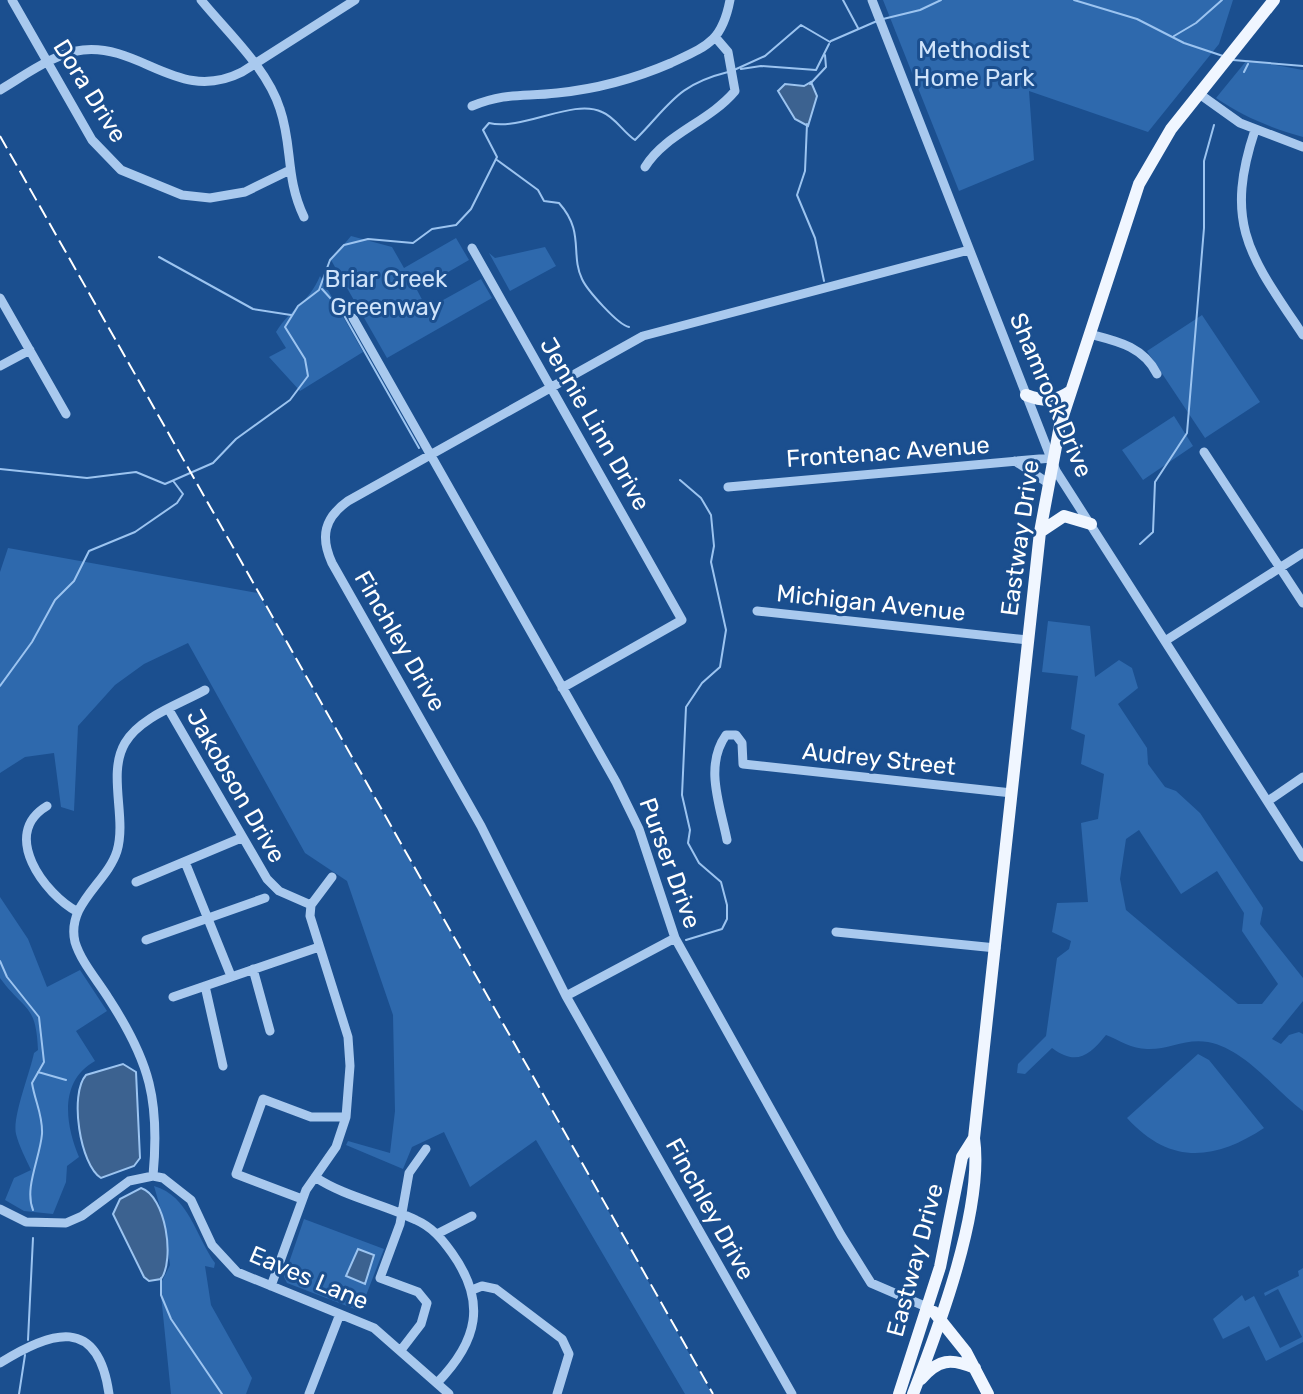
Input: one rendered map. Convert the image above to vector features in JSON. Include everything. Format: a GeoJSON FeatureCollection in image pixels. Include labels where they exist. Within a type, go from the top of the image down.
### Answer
{"type":"FeatureCollection","features":[{"type":"Feature","properties":{"kind":"main road","name":"Eastway Drive"},"geometry":{"type":"LineString","coordinates":[[914,1389],[934,1312],[962,1157],[975,1132],[1040,532],[1051,458],[1139,184],[1171,129],[1274,0]]}},
{"type":"Feature","properties":{"kind":"main road"},"geometry":{"type":"LineString","coordinates":[[1026,395],[1042,401],[1057,400],[1071,391]]}},
{"type":"Feature","properties":{"kind":"main road"},"geometry":{"type":"LineString","coordinates":[[1040,532],[1064,516],[1091,524]]}},
{"type":"Feature","properties":{"kind":"main road","name":"Eastway Drive"},"geometry":{"type":"LineString","coordinates":[[899,1394],[934,1312]]}},
{"type":"Feature","properties":{"kind":"main road"},"geometry":{"type":"LineString","coordinates":[[934,1312],[975,1368],[988,1394]]}},
{"type":"Feature","properties":{"kind":"main road"},"geometry":{"type":"LineString","coordinates":[[914,1389],[932,1366],[943,1361],[957,1360],[975,1368]]}},
{"type":"Feature","properties":{"kind":"street","name":"Dora Drive"},"geometry":{"type":"LineString","coordinates":[[12,0],[99,150],[136,177],[182,195],[210,198],[245,192],[288,171]]}},
{"type":"Feature","properties":{"kind":"street"},"geometry":{"type":"LineString","coordinates":[[201,0],[253,65],[282,112],[288,171],[304,217]]}},
{"type":"Feature","properties":{"kind":"street"},"geometry":{"type":"LineString","coordinates":[[0,90],[75,51],[104,50],[182,80],[201,82],[228,78],[355,0]]}},
{"type":"Feature","properties":{"kind":"street"},"geometry":{"type":"LineString","coordinates":[[472,106],[513,93],[557,93],[632,79],[697,51],[716,38],[726,23],[730,0]]}},
{"type":"Feature","properties":{"kind":"street","name":"Shamrock Drive"},"geometry":{"type":"LineString","coordinates":[[874,4],[1051,458],[1303,857]]}},
{"type":"Feature","properties":{"kind":"street"},"geometry":{"type":"LineString","coordinates":[[645,167],[665,144],[710,116],[731,97],[736,87],[735,78],[727,49],[716,38]]}},
{"type":"Feature","properties":{"kind":"street"},"geometry":{"type":"LineString","coordinates":[[1198,93],[1255,130],[1303,147]]}},
{"type":"Feature","properties":{"kind":"street"},"geometry":{"type":"LineString","coordinates":[[1255,130],[1241,178],[1243,233],[1261,270],[1303,335]]}},
{"type":"Feature","properties":{"kind":"street","name":"Jennie Linn Drive"},"geometry":{"type":"LineString","coordinates":[[472,248],[682,620],[562,688]]}},
{"type":"Feature","properties":{"kind":"street","name":"Finchley Drive"},"geometry":{"type":"LineString","coordinates":[[792,1394],[566,996],[488,840],[325,544],[327,522],[341,506],[643,336],[969,250]]}},
{"type":"Feature","properties":{"kind":"street"},"geometry":{"type":"LineString","coordinates":[[0,298],[66,414]]}},
{"type":"Feature","properties":{"kind":"street","name":"Purser Drive"},"geometry":{"type":"LineString","coordinates":[[353,318],[629,805],[675,938],[866,1276],[882,1290],[934,1312]]}},
{"type":"Feature","properties":{"kind":"street"},"geometry":{"type":"LineString","coordinates":[[1089,334],[1133,348],[1152,364],[1157,374]]}},
{"type":"Feature","properties":{"kind":"street"},"geometry":{"type":"LineString","coordinates":[[0,366],[30,350]]}},
{"type":"Feature","properties":{"kind":"street"},"geometry":{"type":"LineString","coordinates":[[1204,452],[1303,603]]}},
{"type":"Feature","properties":{"kind":"street","name":"Frontenac Avenue"},"geometry":{"type":"LineString","coordinates":[[728,487],[1051,458]]}},
{"type":"Feature","properties":{"kind":"street"},"geometry":{"type":"LineString","coordinates":[[1015,461],[1048,483]]}},
{"type":"Feature","properties":{"kind":"street"},"geometry":{"type":"LineString","coordinates":[[1165,641],[1303,553]]}},
{"type":"Feature","properties":{"kind":"street","name":"Michigan Avenue"},"geometry":{"type":"LineString","coordinates":[[757,611],[1028,640]]}},
{"type":"Feature","properties":{"kind":"street"},"geometry":{"type":"LineString","coordinates":[[0,1209],[26,1222],[66,1223],[82,1216],[129,1181],[153,1176],[156,1115],[150,1078],[131,1032],[76,945],[78,912],[108,870],[118,847],[119,766],[124,745],[140,726],[205,690]]}},
{"type":"Feature","properties":{"kind":"street","name":"Jakobson Drive"},"geometry":{"type":"LineString","coordinates":[[169,710],[241,838],[273,886],[311,905]]}},
{"type":"Feature","properties":{"kind":"street","name":"Audrey Street"},"geometry":{"type":"LineString","coordinates":[[727,840],[713,773],[717,747],[726,735],[736,735],[742,743],[743,764],[1012,793]]}},
{"type":"Feature","properties":{"kind":"street"},"geometry":{"type":"LineString","coordinates":[[1268,801],[1303,777]]}},
{"type":"Feature","properties":{"kind":"street"},"geometry":{"type":"LineString","coordinates":[[47,806],[34,815],[27,827],[29,860],[43,884],[78,912]]}},
{"type":"Feature","properties":{"kind":"street"},"geometry":{"type":"LineString","coordinates":[[136,882],[241,838]]}},
{"type":"Feature","properties":{"kind":"street"},"geometry":{"type":"LineString","coordinates":[[185,862],[231,976]]}},
{"type":"Feature","properties":{"kind":"street"},"geometry":{"type":"LineString","coordinates":[[271,1286],[302,1199],[336,1147],[346,1117],[350,1066],[348,1037],[311,924],[311,905],[332,877]]}},
{"type":"Feature","properties":{"kind":"street"},"geometry":{"type":"LineString","coordinates":[[146,940],[265,898]]}},
{"type":"Feature","properties":{"kind":"street"},"geometry":{"type":"LineString","coordinates":[[836,932],[996,948]]}},
{"type":"Feature","properties":{"kind":"street"},"geometry":{"type":"LineString","coordinates":[[566,996],[675,938]]}},
{"type":"Feature","properties":{"kind":"street"},"geometry":{"type":"LineString","coordinates":[[173,997],[319,947]]}},
{"type":"Feature","properties":{"kind":"street"},"geometry":{"type":"LineString","coordinates":[[253,969],[270,1031]]}},
{"type":"Feature","properties":{"kind":"street"},"geometry":{"type":"LineString","coordinates":[[205,986],[223,1066]]}},
{"type":"Feature","properties":{"kind":"street"},"geometry":{"type":"LineString","coordinates":[[302,1199],[236,1174],[263,1099],[311,1117],[346,1117]]}},
{"type":"Feature","properties":{"kind":"street"},"geometry":{"type":"LineString","coordinates":[[401,1350],[421,1324],[427,1303],[424,1295],[380,1278],[402,1214],[409,1173],[426,1149]]}},
{"type":"Feature","properties":{"kind":"street","name":"Eaves Lane"},"geometry":{"type":"LineString","coordinates":[[153,1176],[185,1192],[212,1245],[228,1265],[374,1328],[449,1394]]}},
{"type":"Feature","properties":{"kind":"street"},"geometry":{"type":"LineString","coordinates":[[315,1177],[402,1214],[437,1234],[459,1264],[472,1290],[474,1314],[469,1338],[460,1358],[437,1383]]}},
{"type":"Feature","properties":{"kind":"street"},"geometry":{"type":"LineString","coordinates":[[437,1234],[472,1216]]}},
{"type":"Feature","properties":{"kind":"street"},"geometry":{"type":"LineString","coordinates":[[472,1290],[482,1286],[496,1289],[562,1339],[569,1354],[557,1394]]}},
{"type":"Feature","properties":{"kind":"street"},"geometry":{"type":"LineString","coordinates":[[309,1394],[340,1314]]}},
{"type":"Feature","properties":{"kind":"street"},"geometry":{"type":"LineString","coordinates":[[0,1363],[50,1336],[74,1338],[93,1349],[100,1359],[109,1394]]}},
{"type":"Feature","properties":{"kind":"green space","name":"Methodist Home Park"},"geometry":{"type":"Polygon","coordinates":[[[883,0],[1233,0],[1219,44],[1148,132],[1029,91],[1034,160],[959,191],[883,0]]]}},
{"type":"Feature","properties":{"kind":"green space"},"geometry":{"type":"Polygon","coordinates":[[[1247,60],[1303,70],[1303,137],[1258,121],[1216,98],[1247,60]]]}},
{"type":"Feature","properties":{"kind":"green space","name":"Briar Creek Greenway"},"geometry":{"type":"Polygon","coordinates":[[[351,236],[392,247],[404,268],[456,238],[469,260],[417,290],[427,309],[481,279],[492,298],[387,358],[331,260],[351,236]]]}},
{"type":"Feature","properties":{"kind":"green space","name":"Briar Creek Greenway"},"geometry":{"type":"Polygon","coordinates":[[[545,247],[556,266],[510,291],[489,253],[495,258],[545,247]]]}},
{"type":"Feature","properties":{"kind":"green space","name":"Briar Creek Greenway"},"geometry":{"type":"Polygon","coordinates":[[[320,276],[363,352],[300,391],[269,357],[286,348],[276,332],[310,293],[320,276]]]}},
{"type":"Feature","properties":{"kind":"green space"},"geometry":{"type":"Polygon","coordinates":[[[1202,315],[1260,402],[1205,438],[1147,351],[1202,315]]]}},
{"type":"Feature","properties":{"kind":"green space"},"geometry":{"type":"Polygon","coordinates":[[[1174,416],[1193,446],[1143,480],[1122,450],[1174,416]]]}},
{"type":"Feature","properties":{"kind":"green space"},"geometry":{"type":"Polygon","coordinates":[[[8,548],[258,593],[712,1394],[685,1394],[536,1140],[470,1187],[444,1132],[412,1147],[403,1169],[346,1145],[348,1141],[390,1153],[395,1111],[393,1015],[347,881],[305,853],[188,643],[144,664],[115,685],[78,726],[74,811],[61,807],[54,753],[25,757],[0,773],[0,572],[8,548]]]}},
{"type":"Feature","properties":{"kind":"green space"},"geometry":{"type":"Polygon","coordinates":[[[1048,621],[1090,626],[1095,677],[1119,660],[1132,668],[1138,688],[1118,704],[1147,748],[1148,764],[1165,787],[1176,791],[1200,813],[1263,908],[1260,924],[1303,978],[1303,1001],[1272,1039],[1281,1044],[1289,1035],[1303,1034],[1303,1111],[1247,1061],[1222,1046],[1208,1042],[1141,1049],[1106,1035],[1082,1056],[1068,1057],[1052,1048],[1025,1074],[1017,1073],[1018,1064],[1046,1036],[1057,958],[1069,949],[1071,941],[1052,932],[1057,903],[1088,902],[1081,823],[1098,819],[1104,774],[1081,764],[1085,735],[1071,729],[1078,676],[1042,672],[1048,621]],[[1139,830],[1126,839],[1120,879],[1126,910],[1238,1004],[1262,1004],[1278,984],[1242,931],[1244,913],[1217,871],[1181,894],[1139,830]]]}},
{"type":"Feature","properties":{"kind":"green space"},"geometry":{"type":"Polygon","coordinates":[[[0,897],[28,939],[47,987],[80,970],[107,1011],[76,1031],[95,1061],[83,1070],[70,1091],[68,1117],[79,1157],[67,1166],[66,1182],[53,1214],[24,1211],[5,1200],[14,1178],[31,1170],[15,1126],[34,1053],[38,1050],[32,1016],[0,978],[0,897]]]}},
{"type":"Feature","properties":{"kind":"green space"},"geometry":{"type":"Polygon","coordinates":[[[1198,1054],[1209,1060],[1264,1128],[1228,1147],[1210,1152],[1176,1151],[1143,1133],[1127,1118],[1198,1054]]]}},
{"type":"Feature","properties":{"kind":"green space"},"geometry":{"type":"Polygon","coordinates":[[[154,1186],[166,1191],[183,1207],[215,1263],[214,1268],[205,1266],[211,1305],[252,1378],[246,1394],[171,1394],[160,1285],[170,1265],[164,1221],[154,1186]]]}},
{"type":"Feature","properties":{"kind":"green space"},"geometry":{"type":"Polygon","coordinates":[[[304,1219],[384,1249],[360,1311],[287,1283],[284,1277],[304,1219]]]}},
{"type":"Feature","properties":{"kind":"green space"},"geometry":{"type":"Polygon","coordinates":[[[1303,1268],[1303,1342],[1266,1361],[1249,1326],[1223,1339],[1213,1319],[1242,1295],[1245,1301],[1254,1296],[1280,1348],[1302,1337],[1278,1289],[1265,1296],[1264,1293],[1299,1276],[1298,1271],[1303,1268]]]}},
{"type":"Feature","properties":{"kind":"shaded area"},"geometry":{"type":"Polygon","coordinates":[[[811,82],[817,96],[808,126],[795,119],[778,91],[785,84],[804,86],[811,82]]]}},
{"type":"Feature","properties":{"kind":"shaded area"},"geometry":{"type":"Polygon","coordinates":[[[123,1064],[136,1072],[140,1158],[134,1166],[101,1178],[87,1159],[83,1145],[78,1097],[86,1075],[123,1064]]]}},
{"type":"Feature","properties":{"kind":"shaded area"},"geometry":{"type":"Polygon","coordinates":[[[141,1188],[150,1193],[157,1203],[166,1229],[165,1270],[161,1279],[149,1281],[144,1277],[113,1214],[120,1199],[141,1188]]]}},
{"type":"Feature","properties":{"kind":"shaded area"},"geometry":{"type":"Polygon","coordinates":[[[358,1249],[374,1255],[365,1284],[346,1276],[358,1249]]]}},
{"type":"Feature","properties":{"kind":"waterway"},"geometry":{"type":"LineString","coordinates":[[843,0],[858,28]]}},
{"type":"Feature","properties":{"kind":"waterway"},"geometry":{"type":"LineString","coordinates":[[883,19],[920,10],[941,0]]}},
{"type":"Feature","properties":{"kind":"waterway"},"geometry":{"type":"LineString","coordinates":[[1074,0],[1137,19],[1184,43],[1223,56]]}},
{"type":"Feature","properties":{"kind":"waterway"},"geometry":{"type":"LineString","coordinates":[[1174,36],[1196,23],[1222,0]]}},
{"type":"Feature","properties":{"kind":"waterway"},"geometry":{"type":"LineString","coordinates":[[831,41],[877,21]]}},
{"type":"Feature","properties":{"kind":"waterway"},"geometry":{"type":"LineString","coordinates":[[734,70],[765,56],[801,25],[830,42]]}},
{"type":"Feature","properties":{"kind":"waterway"},"geometry":{"type":"LineString","coordinates":[[741,69],[761,66],[816,70],[829,44]]}},
{"type":"Feature","properties":{"kind":"waterway"},"geometry":{"type":"LineString","coordinates":[[810,84],[826,67],[825,55]]}},
{"type":"Feature","properties":{"kind":"waterway"},"geometry":{"type":"LineString","coordinates":[[1233,60],[1303,66]]}},
{"type":"Feature","properties":{"kind":"waterway"},"geometry":{"type":"LineString","coordinates":[[1244,72],[1248,64]]}},
{"type":"Feature","properties":{"kind":"waterway"},"geometry":{"type":"LineString","coordinates":[[0,469],[87,478],[136,472],[165,484],[213,463],[236,439],[290,400],[308,376],[305,359],[285,327],[298,306],[319,290],[330,260],[344,245],[368,239],[413,243],[432,229],[456,225],[471,209],[497,157],[483,130],[489,123],[517,123],[562,111],[590,109],[607,114],[635,140],[685,90],[728,72]]}},
{"type":"Feature","properties":{"kind":"waterway"},"geometry":{"type":"LineString","coordinates":[[807,124],[805,171],[797,195],[815,238],[824,281]]}},
{"type":"Feature","properties":{"kind":"waterway"},"geometry":{"type":"LineString","coordinates":[[1140,544],[1153,532],[1155,482],[1187,433],[1204,228],[1204,161],[1214,125]]}},
{"type":"Feature","properties":{"kind":"waterway"},"geometry":{"type":"LineString","coordinates":[[497,160],[538,190],[544,201],[559,203],[575,233],[582,279],[603,306],[629,327]]}},
{"type":"Feature","properties":{"kind":"waterway"},"geometry":{"type":"LineString","coordinates":[[159,257],[253,309],[291,315]]}},
{"type":"Feature","properties":{"kind":"waterway"},"geometry":{"type":"LineString","coordinates":[[322,289],[341,310],[419,448]]}},
{"type":"Feature","properties":{"kind":"waterway"},"geometry":{"type":"LineString","coordinates":[[680,480],[701,498],[711,515],[714,546],[711,562],[726,630],[720,667],[702,683],[686,707],[682,795],[690,830],[688,843],[699,863],[721,882],[727,919],[722,929],[686,940]]}},
{"type":"Feature","properties":{"kind":"waterway"},"geometry":{"type":"LineString","coordinates":[[0,686],[32,642],[55,600],[74,581],[89,551],[135,532],[177,503],[183,494],[174,482]]}},
{"type":"Feature","properties":{"kind":"waterway"},"geometry":{"type":"LineString","coordinates":[[0,961],[7,977],[39,1017],[44,1062],[32,1083],[42,1134],[31,1183],[33,1210]]}},
{"type":"Feature","properties":{"kind":"waterway"},"geometry":{"type":"LineString","coordinates":[[38,1072],[66,1080]]}},
{"type":"Feature","properties":{"kind":"waterway"},"geometry":{"type":"LineString","coordinates":[[28,1340],[33,1238]]}},
{"type":"Feature","properties":{"kind":"waterway"},"geometry":{"type":"LineString","coordinates":[[161,1278],[161,1295],[171,1319],[222,1394]]}},
{"type":"Feature","properties":{"kind":"waterway"},"geometry":{"type":"LineString","coordinates":[[19,1394],[25,1355]]}},
{"type":"Feature","properties":{"kind":"railway"},"geometry":{"type":"LineString","coordinates":[[0,136],[713,1394]]}}]}
